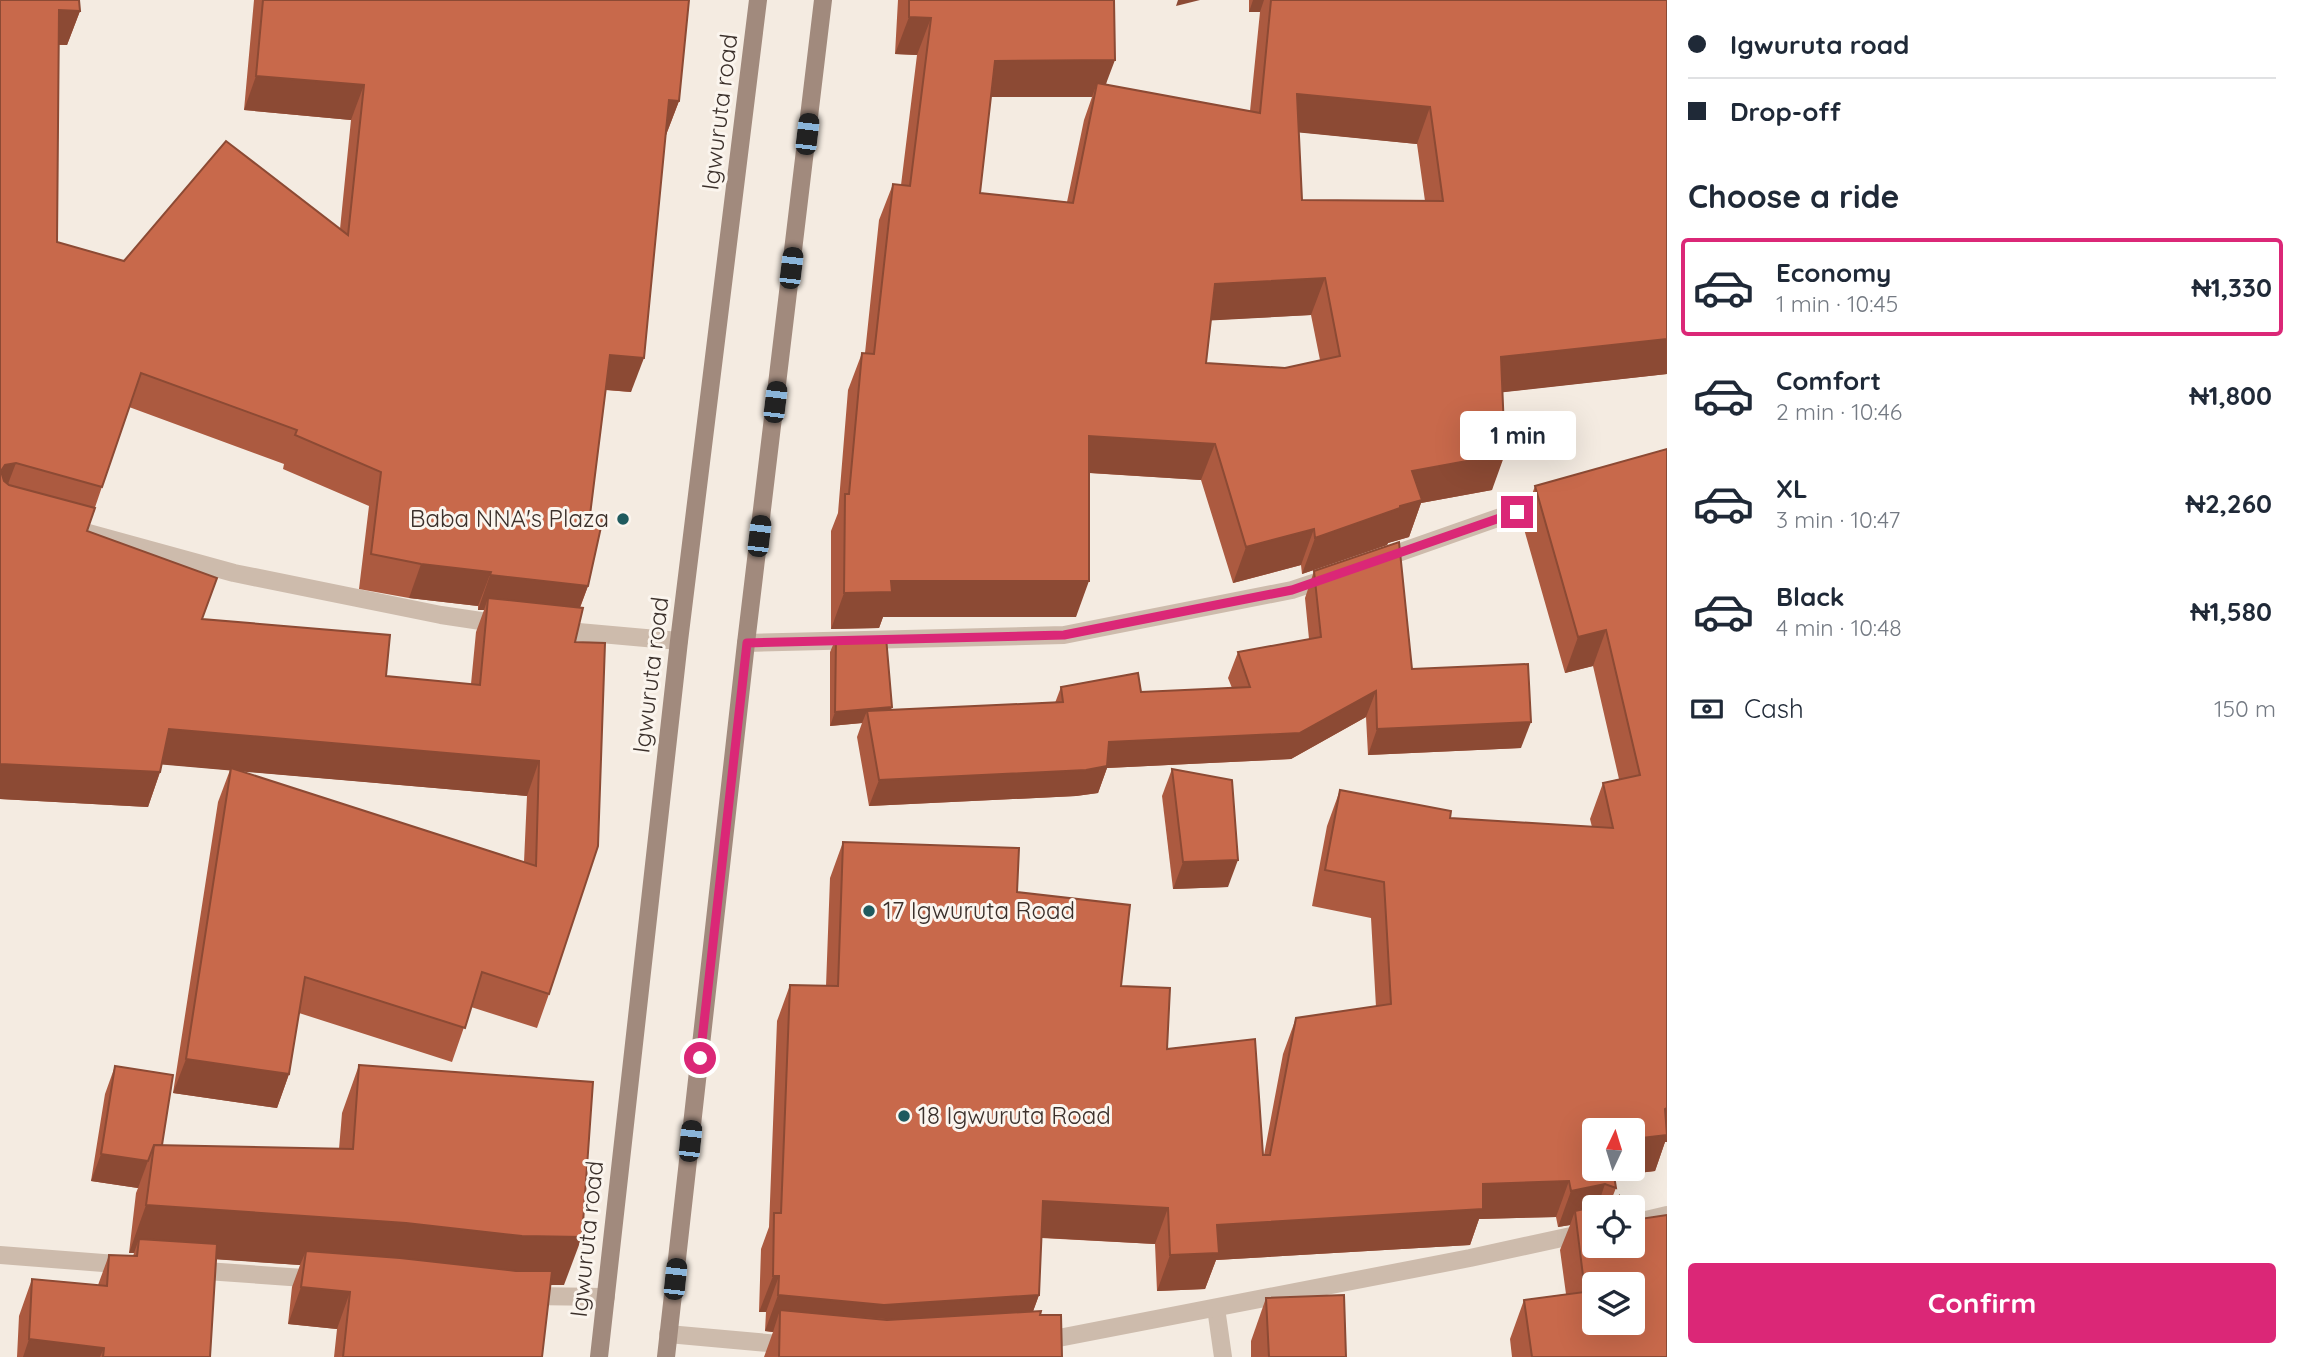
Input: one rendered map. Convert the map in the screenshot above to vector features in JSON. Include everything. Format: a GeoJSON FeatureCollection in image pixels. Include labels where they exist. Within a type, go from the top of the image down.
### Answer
{"type":"FeatureCollection","features":[{"type":"Feature","properties":{"kind":"main road","name":"Igwuruta road"},"geometry":{"type":"LineString","coordinates":[[599,1357],[679,641],[758,0]]}},
{"type":"Feature","properties":{"kind":"main road"},"geometry":{"type":"LineString","coordinates":[[666,1357],[823,0]]}},
{"type":"Feature","properties":{"kind":"street"},"geometry":{"type":"LineString","coordinates":[[747,643],[1064,635],[1292,590],[1564,495]]}},
{"type":"Feature","properties":{"kind":"street"},"geometry":{"type":"LineString","coordinates":[[67,527],[234,573],[441,615],[529,627],[679,641]]}},
{"type":"Feature","properties":{"kind":"street"},"geometry":{"type":"LineString","coordinates":[[1645,1220],[1665,1216],[1667,1237]]}},
{"type":"Feature","properties":{"kind":"street"},"geometry":{"type":"LineString","coordinates":[[1027,1343],[1216,1308],[1582,1233]]}},
{"type":"Feature","properties":{"kind":"street"},"geometry":{"type":"LineString","coordinates":[[0,1255],[148,1266]]}},
{"type":"Feature","properties":{"kind":"street"},"geometry":{"type":"LineString","coordinates":[[175,1268],[335,1280]]}},
{"type":"Feature","properties":{"kind":"street"},"geometry":{"type":"LineString","coordinates":[[504,1296],[606,1297]]}},
{"type":"Feature","properties":{"kind":"street"},"geometry":{"type":"LineString","coordinates":[[1216,1308],[1223,1357]]}},
{"type":"Feature","properties":{"kind":"street"},"geometry":{"type":"LineString","coordinates":[[668,1334],[803,1346]]}},
{"type":"Feature","properties":{"kind":"building"},"geometry":{"type":"Polygon","coordinates":[[[0,0],[79,0],[80,11],[59,10],[57,242],[124,261],[226,141],[348,235],[364,85],[256,76],[263,0],[689,0],[679,101],[669,100],[644,358],[610,355],[590,515],[603,518],[588,586],[490,575],[491,572],[421,564],[371,554],[381,472],[295,435],[297,430],[141,373],[102,487],[16,463],[5,465],[1,471],[4,481],[9,485],[95,508],[87,531],[217,578],[202,619],[390,635],[386,676],[480,685],[488,598],[583,608],[575,642],[605,643],[598,846],[549,994],[482,972],[465,1028],[305,977],[289,1074],[186,1059],[231,768],[536,866],[539,761],[169,729],[160,772],[0,764],[0,0]]]}},
{"type":"Feature","properties":{"kind":"building"},"geometry":{"type":"Polygon","coordinates":[[[909,0],[1114,0],[1115,60],[995,61],[980,193],[1073,203],[1097,83],[1260,113],[1271,0],[1667,0],[1667,339],[1501,357],[1505,454],[1412,471],[1422,500],[1315,538],[1314,529],[1246,547],[1215,444],[1089,436],[1089,581],[891,581],[892,592],[844,593],[845,494],[849,494],[862,353],[874,354],[893,184],[910,186],[931,18],[909,17],[909,0]],[[1297,94],[1302,200],[1443,201],[1430,107],[1297,94]],[[1325,278],[1215,284],[1206,363],[1285,368],[1340,356],[1325,278]]]}},
{"type":"Feature","properties":{"kind":"building"},"geometry":{"type":"Polygon","coordinates":[[[1667,449],[1667,1135],[1645,1138],[1645,1118],[1582,1118],[1582,1181],[1615,1181],[1616,1188],[1605,1184],[1571,1191],[1569,1181],[1483,1184],[1483,1209],[1217,1225],[1219,1253],[1170,1255],[1168,1208],[1043,1201],[1039,1295],[884,1305],[778,1295],[779,1276],[773,1276],[774,1213],[781,1213],[790,985],[838,986],[843,842],[1019,848],[1017,892],[1130,905],[1121,986],[1170,988],[1167,1049],[1255,1039],[1263,1155],[1270,1155],[1296,1018],[1391,1004],[1384,882],[1325,870],[1340,790],[1451,811],[1450,818],[1613,828],[1603,783],[1640,775],[1606,630],[1578,637],[1535,486],[1667,449]]]}},
{"type":"Feature","properties":{"kind":"building"},"geometry":{"type":"Polygon","coordinates":[[[1399,542],[1412,669],[1528,664],[1531,722],[1377,729],[1376,691],[1300,733],[1109,742],[1107,766],[1086,770],[879,780],[867,711],[1063,702],[1061,687],[1138,673],[1141,692],[1250,687],[1238,652],[1321,637],[1314,571],[1399,542]]]}},
{"type":"Feature","properties":{"kind":"building"},"geometry":{"type":"Polygon","coordinates":[[[886,637],[892,707],[835,712],[836,638],[886,637]]]}},
{"type":"Feature","properties":{"kind":"building"},"geometry":{"type":"Polygon","coordinates":[[[1172,769],[1232,780],[1238,860],[1183,862],[1172,769]]]}},
{"type":"Feature","properties":{"kind":"building"},"geometry":{"type":"Polygon","coordinates":[[[359,1065],[593,1082],[582,1237],[522,1236],[406,1223],[146,1205],[154,1145],[353,1149],[359,1065]]]}},
{"type":"Feature","properties":{"kind":"building"},"geometry":{"type":"Polygon","coordinates":[[[115,1066],[173,1075],[162,1145],[154,1145],[148,1161],[101,1154],[115,1066]]]}},
{"type":"Feature","properties":{"kind":"building"},"geometry":{"type":"Polygon","coordinates":[[[1582,1209],[1582,1258],[1645,1258],[1645,1218],[1667,1215],[1667,1357],[1532,1357],[1524,1300],[1582,1292],[1582,1335],[1645,1335],[1645,1272],[1583,1272],[1575,1211],[1582,1209]]]}},
{"type":"Feature","properties":{"kind":"building"},"geometry":{"type":"Polygon","coordinates":[[[139,1239],[217,1244],[210,1357],[103,1357],[104,1348],[29,1339],[32,1279],[107,1286],[109,1255],[137,1256],[139,1239]]]}},
{"type":"Feature","properties":{"kind":"building"},"geometry":{"type":"Polygon","coordinates":[[[306,1251],[516,1271],[552,1271],[542,1357],[343,1357],[350,1292],[301,1287],[306,1251]]]}},
{"type":"Feature","properties":{"kind":"building"},"geometry":{"type":"Polygon","coordinates":[[[1344,1295],[1346,1357],[1269,1357],[1266,1298],[1344,1295]]]}},
{"type":"Feature","properties":{"kind":"building"},"geometry":{"type":"Polygon","coordinates":[[[780,1310],[887,1320],[1041,1311],[1040,1315],[1061,1315],[1062,1357],[779,1357],[780,1310]]]}},
{"type":"Feature","properties":{"kind":"place","name":"Baba NNA's Plaza"},"geometry":{"type":"Point","coordinates":[623,519]}},
{"type":"Feature","properties":{"kind":"place","name":"17 Igwuruta Road"},"geometry":{"type":"Point","coordinates":[869,911]}},
{"type":"Feature","properties":{"kind":"place","name":"18 Igwuruta Road"},"geometry":{"type":"Point","coordinates":[904,1116]}},
{"type":"Feature","properties":{"kind":"route"},"geometry":{"type":"LineString","coordinates":[[700,1058],[747,643],[1064,635],[1292,590],[1517,512]]}}]}
